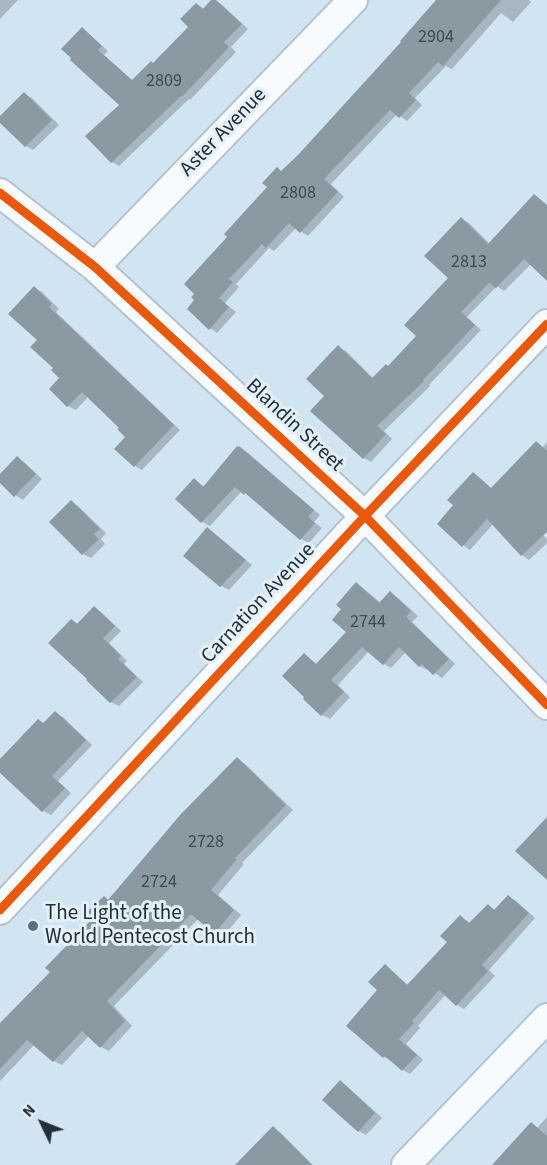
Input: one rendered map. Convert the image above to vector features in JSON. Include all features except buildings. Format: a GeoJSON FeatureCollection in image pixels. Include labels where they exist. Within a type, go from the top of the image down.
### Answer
{"type":"FeatureCollection","features":[{"type":"Feature","properties":{"kind":"street","name":"Aster Avenue"},"geometry":{"type":"LineString","coordinates":[[95,267],[353,0]]}},
{"type":"Feature","properties":{"kind":"street","name":"Blandin Street"},"geometry":{"type":"LineString","coordinates":[[0,193],[95,267],[365,516],[547,705]]}},
{"type":"Feature","properties":{"kind":"street","name":"Carnation Avenue"},"geometry":{"type":"LineString","coordinates":[[0,910],[365,516],[547,324]]}},
{"type":"Feature","properties":{"kind":"street"},"geometry":{"type":"LineString","coordinates":[[406,1165],[547,1018]]}},
{"type":"Feature","properties":{"kind":"cycle path"},"geometry":{"type":"LineString","coordinates":[[0,193],[95,267],[365,516],[547,705]]}},
{"type":"Feature","properties":{"kind":"cycle path"},"geometry":{"type":"LineString","coordinates":[[0,910],[365,516],[547,324]]}},
{"type":"Feature","properties":{"kind":"place","name":"The Light of the World Pentecost Church"},"geometry":{"type":"Point","coordinates":[33,926]}}]}
